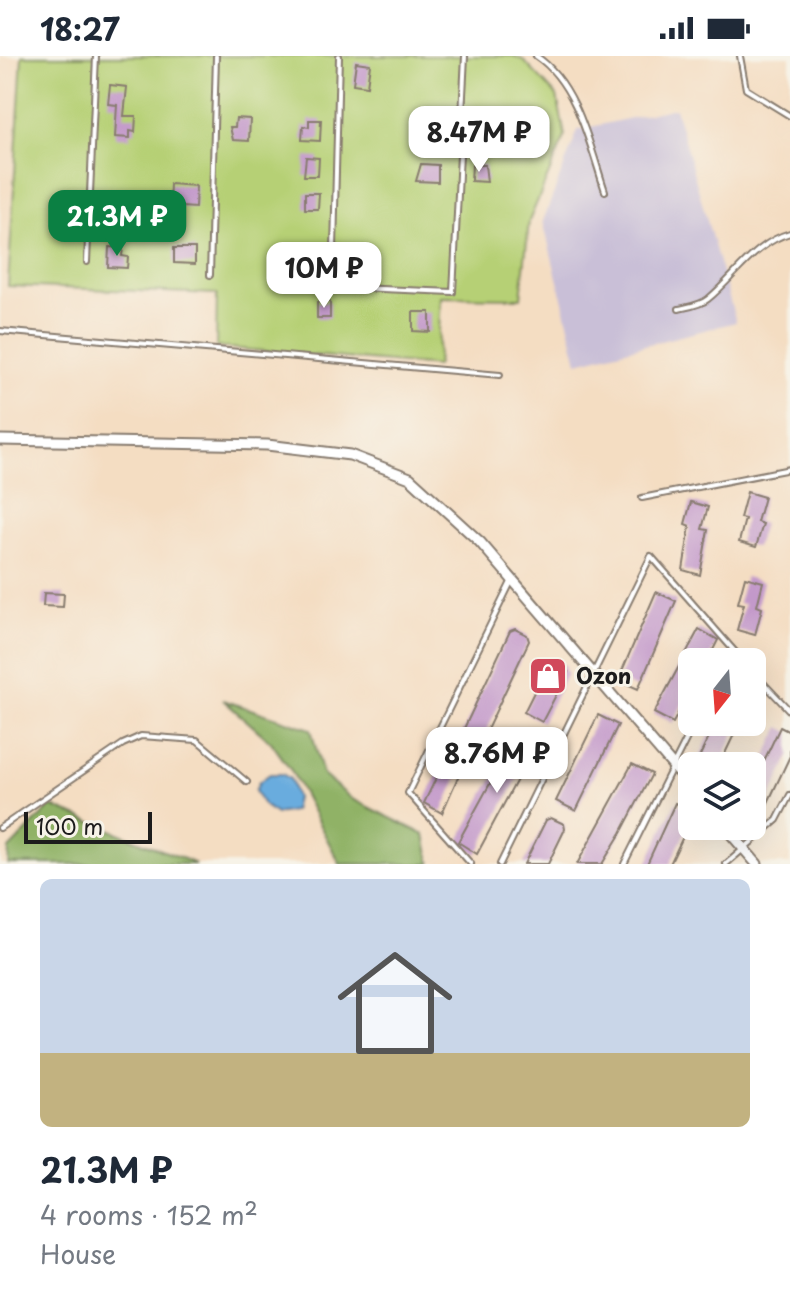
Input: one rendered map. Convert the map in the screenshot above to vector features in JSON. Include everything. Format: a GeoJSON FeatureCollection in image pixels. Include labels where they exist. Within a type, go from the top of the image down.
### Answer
{"type":"FeatureCollection","features":[{"type":"Feature","properties":{"kind":"street"},"geometry":{"type":"LineString","coordinates":[[0,440],[267,445],[350,455],[410,478],[480,542],[678,772]]}},
{"type":"Feature","properties":{"kind":"street"},"geometry":{"type":"LineString","coordinates":[[736,840],[757,864]]}},
{"type":"Feature","properties":{"kind":"lane"},"geometry":{"type":"LineString","coordinates":[[87,262],[96,56]]}},
{"type":"Feature","properties":{"kind":"lane"},"geometry":{"type":"LineString","coordinates":[[210,275],[216,56]]}},
{"type":"Feature","properties":{"kind":"lane"},"geometry":{"type":"LineString","coordinates":[[339,56],[333,287],[453,292],[465,56]]}},
{"type":"Feature","properties":{"kind":"lane"},"geometry":{"type":"LineString","coordinates":[[536,56],[557,72],[586,133],[605,191]]}},
{"type":"Feature","properties":{"kind":"lane"},"geometry":{"type":"LineString","coordinates":[[740,56],[746,89],[790,116]]}},
{"type":"Feature","properties":{"kind":"lane"},"geometry":{"type":"LineString","coordinates":[[679,309],[706,301],[732,273],[765,246],[790,233]]}},
{"type":"Feature","properties":{"kind":"lane"},"geometry":{"type":"LineString","coordinates":[[0,331],[500,375]]}},
{"type":"Feature","properties":{"kind":"lane"},"geometry":{"type":"LineString","coordinates":[[642,498],[790,469]]}},
{"type":"Feature","properties":{"kind":"lane"},"geometry":{"type":"LineString","coordinates":[[500,864],[595,676],[651,556],[731,648]]}},
{"type":"Feature","properties":{"kind":"lane"},"geometry":{"type":"LineString","coordinates":[[471,864],[408,793],[512,580]]}},
{"type":"Feature","properties":{"kind":"lane"},"geometry":{"type":"LineString","coordinates":[[766,686],[790,711]]}},
{"type":"Feature","properties":{"kind":"lane"},"geometry":{"type":"LineString","coordinates":[[0,828],[123,744],[141,736],[197,740],[247,782]]}},
{"type":"Feature","properties":{"kind":"lane"},"geometry":{"type":"LineString","coordinates":[[624,864],[688,736]]}},
{"type":"Feature","properties":{"kind":"lane"},"geometry":{"type":"LineString","coordinates":[[726,864],[777,820],[790,795]]}},
{"type":"Feature","properties":{"kind":"shaded area"},"geometry":{"type":"Polygon","coordinates":[[[675,108],[736,322],[578,362],[543,221],[578,130],[675,108]]]}},
{"type":"Feature","properties":{"kind":"green space"},"geometry":{"type":"Polygon","coordinates":[[[22,56],[514,56],[523,60],[557,96],[565,136],[529,221],[521,298],[441,297],[437,366],[216,347],[217,294],[8,286],[22,56]]]}},
{"type":"Feature","properties":{"kind":"green space"},"geometry":{"type":"Polygon","coordinates":[[[223,700],[311,729],[323,775],[352,799],[425,835],[431,864],[340,864],[292,772],[271,742],[223,700]]]}},
{"type":"Feature","properties":{"kind":"green space"},"geometry":{"type":"Polygon","coordinates":[[[51,806],[195,864],[8,864],[9,849],[51,806]]]}},
{"type":"Feature","properties":{"kind":"water"},"geometry":{"type":"Polygon","coordinates":[[[270,774],[282,774],[290,779],[296,798],[293,811],[276,814],[263,805],[255,791],[259,782],[270,774]]]}},
{"type":"Feature","properties":{"kind":"building"},"geometry":{"type":"Polygon","coordinates":[[[356,62],[370,64],[367,86],[353,84],[356,62]]]}},
{"type":"Feature","properties":{"kind":"building"},"geometry":{"type":"Polygon","coordinates":[[[110,85],[127,87],[124,116],[136,116],[135,132],[130,131],[130,138],[115,137],[117,105],[108,104],[110,85]]]}},
{"type":"Feature","properties":{"kind":"building"},"geometry":{"type":"Polygon","coordinates":[[[480,108],[495,108],[495,123],[477,123],[480,108]]]}},
{"type":"Feature","properties":{"kind":"building"},"geometry":{"type":"Polygon","coordinates":[[[236,118],[250,119],[249,141],[233,140],[230,127],[235,127],[236,118]]]}},
{"type":"Feature","properties":{"kind":"building"},"geometry":{"type":"Polygon","coordinates":[[[309,120],[321,120],[320,141],[302,140],[303,126],[309,127],[309,120]]]}},
{"type":"Feature","properties":{"kind":"building"},"geometry":{"type":"Polygon","coordinates":[[[423,134],[443,136],[442,152],[421,150],[423,134]]]}},
{"type":"Feature","properties":{"kind":"building"},"geometry":{"type":"Polygon","coordinates":[[[306,157],[319,158],[318,176],[304,176],[306,157]]]}},
{"type":"Feature","properties":{"kind":"building"},"geometry":{"type":"Polygon","coordinates":[[[421,164],[438,165],[438,182],[416,181],[421,164]]]}},
{"type":"Feature","properties":{"kind":"building"},"geometry":{"type":"Polygon","coordinates":[[[472,165],[485,165],[487,182],[471,181],[472,165]]]}},
{"type":"Feature","properties":{"kind":"building"},"geometry":{"type":"Polygon","coordinates":[[[170,184],[196,186],[195,208],[169,206],[170,184]]]}},
{"type":"Feature","properties":{"kind":"building"},"geometry":{"type":"Polygon","coordinates":[[[305,193],[319,193],[318,209],[305,209],[305,193]]]}},
{"type":"Feature","properties":{"kind":"building"},"geometry":{"type":"Polygon","coordinates":[[[109,247],[123,248],[122,256],[128,257],[127,268],[108,267],[109,247]]]}},
{"type":"Feature","properties":{"kind":"building"},"geometry":{"type":"Polygon","coordinates":[[[174,248],[195,248],[195,264],[174,263],[174,248]]]}},
{"type":"Feature","properties":{"kind":"building"},"geometry":{"type":"Polygon","coordinates":[[[317,302],[330,302],[330,318],[317,318],[317,302]]]}},
{"type":"Feature","properties":{"kind":"building"},"geometry":{"type":"Polygon","coordinates":[[[413,312],[430,312],[430,332],[413,331],[413,312]]]}},
{"type":"Feature","properties":{"kind":"building"},"geometry":{"type":"Polygon","coordinates":[[[747,492],[764,497],[757,522],[763,524],[756,547],[739,542],[745,519],[740,518],[747,492]]]}},
{"type":"Feature","properties":{"kind":"building"},"geometry":{"type":"Polygon","coordinates":[[[691,502],[708,507],[702,529],[708,530],[700,575],[683,570],[690,526],[685,524],[691,502]]]}},
{"type":"Feature","properties":{"kind":"building"},"geometry":{"type":"Polygon","coordinates":[[[745,577],[763,582],[757,606],[762,608],[755,635],[737,630],[744,604],[738,603],[745,577]]]}},
{"type":"Feature","properties":{"kind":"building"},"geometry":{"type":"Polygon","coordinates":[[[656,592],[676,601],[638,689],[618,680],[656,592]]]}},
{"type":"Feature","properties":{"kind":"building"},"geometry":{"type":"Polygon","coordinates":[[[44,593],[64,594],[63,607],[43,606],[44,593]]]}},
{"type":"Feature","properties":{"kind":"building"},"geometry":{"type":"Polygon","coordinates":[[[515,629],[527,635],[529,641],[476,753],[470,750],[442,813],[424,803],[447,755],[451,756],[510,631],[515,629]]]}},
{"type":"Feature","properties":{"kind":"building"},"geometry":{"type":"Polygon","coordinates":[[[699,629],[718,640],[714,648],[689,648],[699,629]]]}},
{"type":"Feature","properties":{"kind":"building"},"geometry":{"type":"Polygon","coordinates":[[[555,660],[566,666],[564,670],[568,672],[542,722],[524,712],[549,662],[553,664],[555,660]]]}},
{"type":"Feature","properties":{"kind":"building"},"geometry":{"type":"Polygon","coordinates":[[[678,668],[678,713],[673,723],[654,713],[678,668]]]}},
{"type":"Feature","properties":{"kind":"building"},"geometry":{"type":"Polygon","coordinates":[[[598,715],[618,725],[576,811],[556,801],[598,715]]]}},
{"type":"Feature","properties":{"kind":"building"},"geometry":{"type":"Polygon","coordinates":[[[780,727],[790,732],[790,756],[766,807],[766,756],[780,727]]]}},
{"type":"Feature","properties":{"kind":"building"},"geometry":{"type":"Polygon","coordinates":[[[709,736],[733,736],[726,752],[702,752],[709,736]]]}},
{"type":"Feature","properties":{"kind":"building"},"geometry":{"type":"Polygon","coordinates":[[[515,738],[533,743],[534,748],[477,854],[458,842],[515,738]]]}},
{"type":"Feature","properties":{"kind":"building"},"geometry":{"type":"Polygon","coordinates":[[[632,764],[652,774],[621,833],[602,864],[577,864],[632,764]]]}},
{"type":"Feature","properties":{"kind":"building"},"geometry":{"type":"Polygon","coordinates":[[[675,803],[678,804],[678,840],[681,840],[670,864],[647,864],[675,803]]]}},
{"type":"Feature","properties":{"kind":"building"},"geometry":{"type":"Polygon","coordinates":[[[551,818],[564,824],[565,829],[548,864],[524,864],[546,820],[551,818]]]}},
{"type":"Feature","properties":{"kind":"place","name":"Ozon"},"geometry":{"type":"Point","coordinates":[548,676]}}]}
